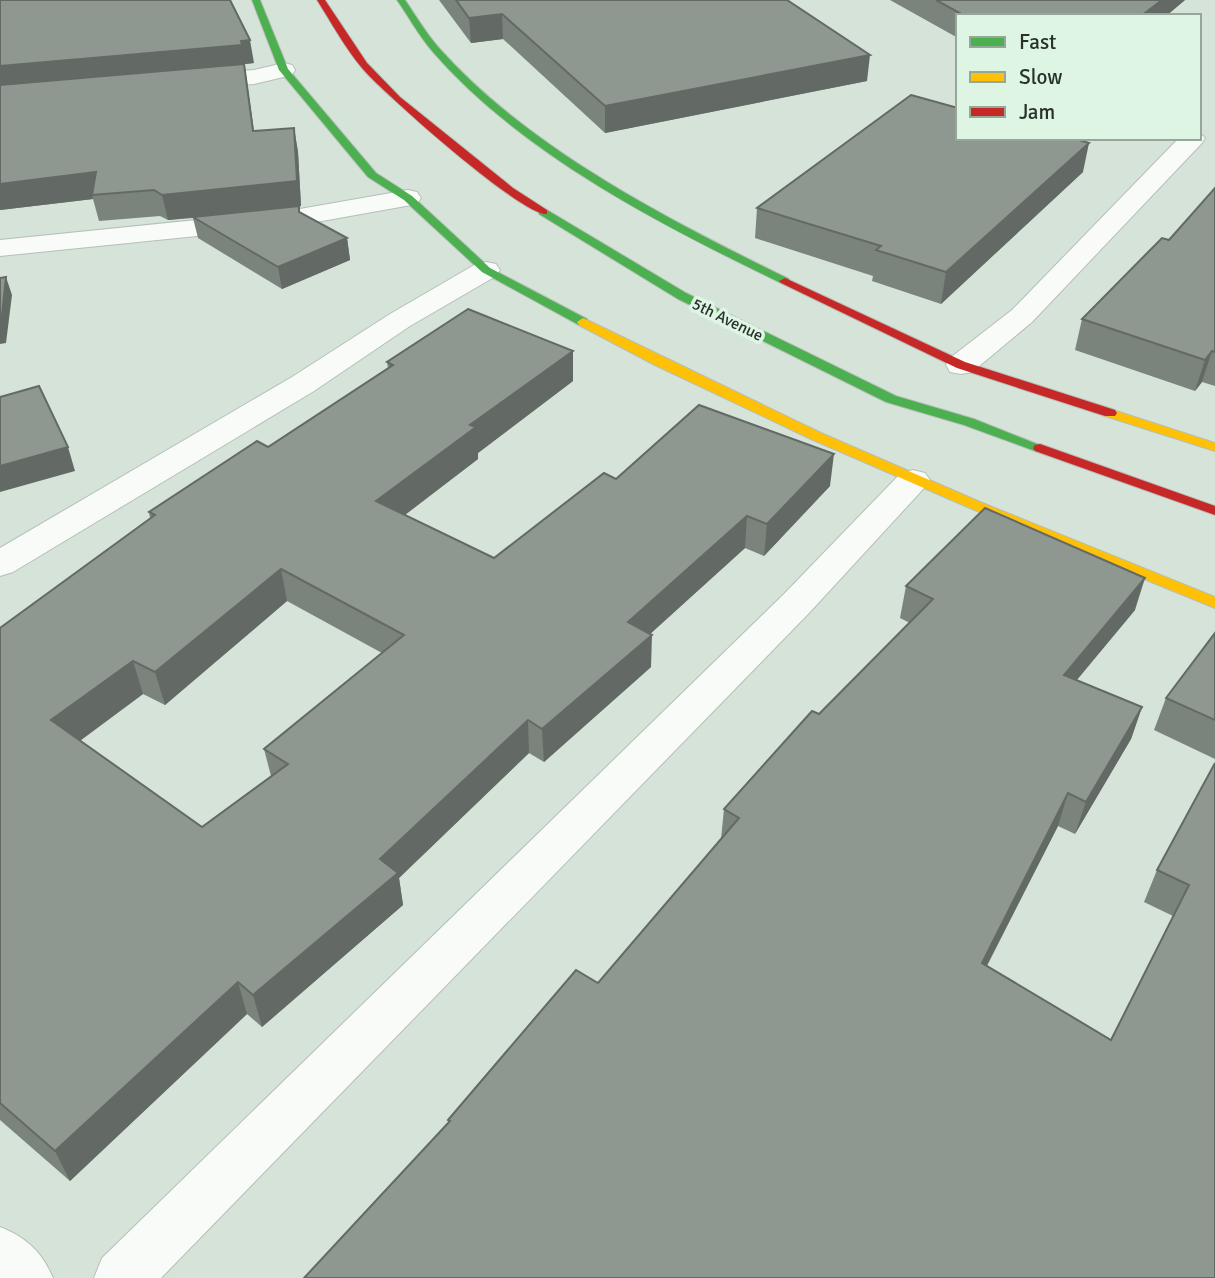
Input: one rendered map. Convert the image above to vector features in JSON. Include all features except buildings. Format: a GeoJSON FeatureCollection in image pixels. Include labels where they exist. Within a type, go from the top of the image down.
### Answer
{"type":"FeatureCollection","features":[{"type":"Feature","properties":{"kind":"street"},"geometry":{"type":"LineString","coordinates":[[256,0],[284,70],[372,175],[408,198],[486,270],[660,365],[913,480],[1215,603]]}},
{"type":"Feature","properties":{"kind":"street","name":"5th Avenue"},"geometry":{"type":"LineString","coordinates":[[321,0],[365,65],[407,107],[509,190],[583,238],[682,296],[891,399],[969,422],[1215,511]]}},
{"type":"Feature","properties":{"kind":"street"},"geometry":{"type":"LineString","coordinates":[[401,0],[440,54],[506,117],[621,196],[764,271],[961,365],[1215,447]]}},
{"type":"Feature","properties":{"kind":"street"},"geometry":{"type":"LineString","coordinates":[[174,84],[254,77],[284,70]]}},
{"type":"Feature","properties":{"kind":"street"},"geometry":{"type":"LineString","coordinates":[[961,365],[1022,316],[1191,140]]}},
{"type":"Feature","properties":{"kind":"street"},"geometry":{"type":"LineString","coordinates":[[0,248],[294,218],[408,198]]}},
{"type":"Feature","properties":{"kind":"street"},"geometry":{"type":"LineString","coordinates":[[0,564],[303,384],[400,320],[486,270]]}},
{"type":"Feature","properties":{"kind":"street"},"geometry":{"type":"LineString","coordinates":[[122,1278],[797,603],[913,480]]}},
{"type":"Feature","properties":{"kind":"street"},"geometry":{"type":"LineString","coordinates":[[0,1254],[25,1278]]}},
{"type":"Feature","properties":{"kind":"traffic: fast"},"geometry":{"type":"LineString","coordinates":[[256,0],[284,70],[372,175],[408,198],[486,270],[583,322]]}},
{"type":"Feature","properties":{"kind":"traffic: fast"},"geometry":{"type":"LineString","coordinates":[[401,0],[442,56],[479,92],[519,125],[560,155],[648,210],[785,281]]}},
{"type":"Feature","properties":{"kind":"traffic: fast"},"geometry":{"type":"LineString","coordinates":[[543,212],[682,296],[891,399],[969,422],[1040,448]]}},
{"type":"Feature","properties":{"kind":"traffic: slow"},"geometry":{"type":"LineString","coordinates":[[583,322],[737,400],[816,436],[975,505],[1215,603]]}},
{"type":"Feature","properties":{"kind":"traffic: slow"},"geometry":{"type":"LineString","coordinates":[[1110,413],[1215,447]]}},
{"type":"Feature","properties":{"kind":"traffic: jam"},"geometry":{"type":"LineString","coordinates":[[321,0],[364,65],[397,99],[509,190],[543,212]]}},
{"type":"Feature","properties":{"kind":"traffic: jam"},"geometry":{"type":"LineString","coordinates":[[785,281],[961,365],[1110,413]]}},
{"type":"Feature","properties":{"kind":"traffic: jam"},"geometry":{"type":"LineString","coordinates":[[1040,448],[1215,511]]}}]}
